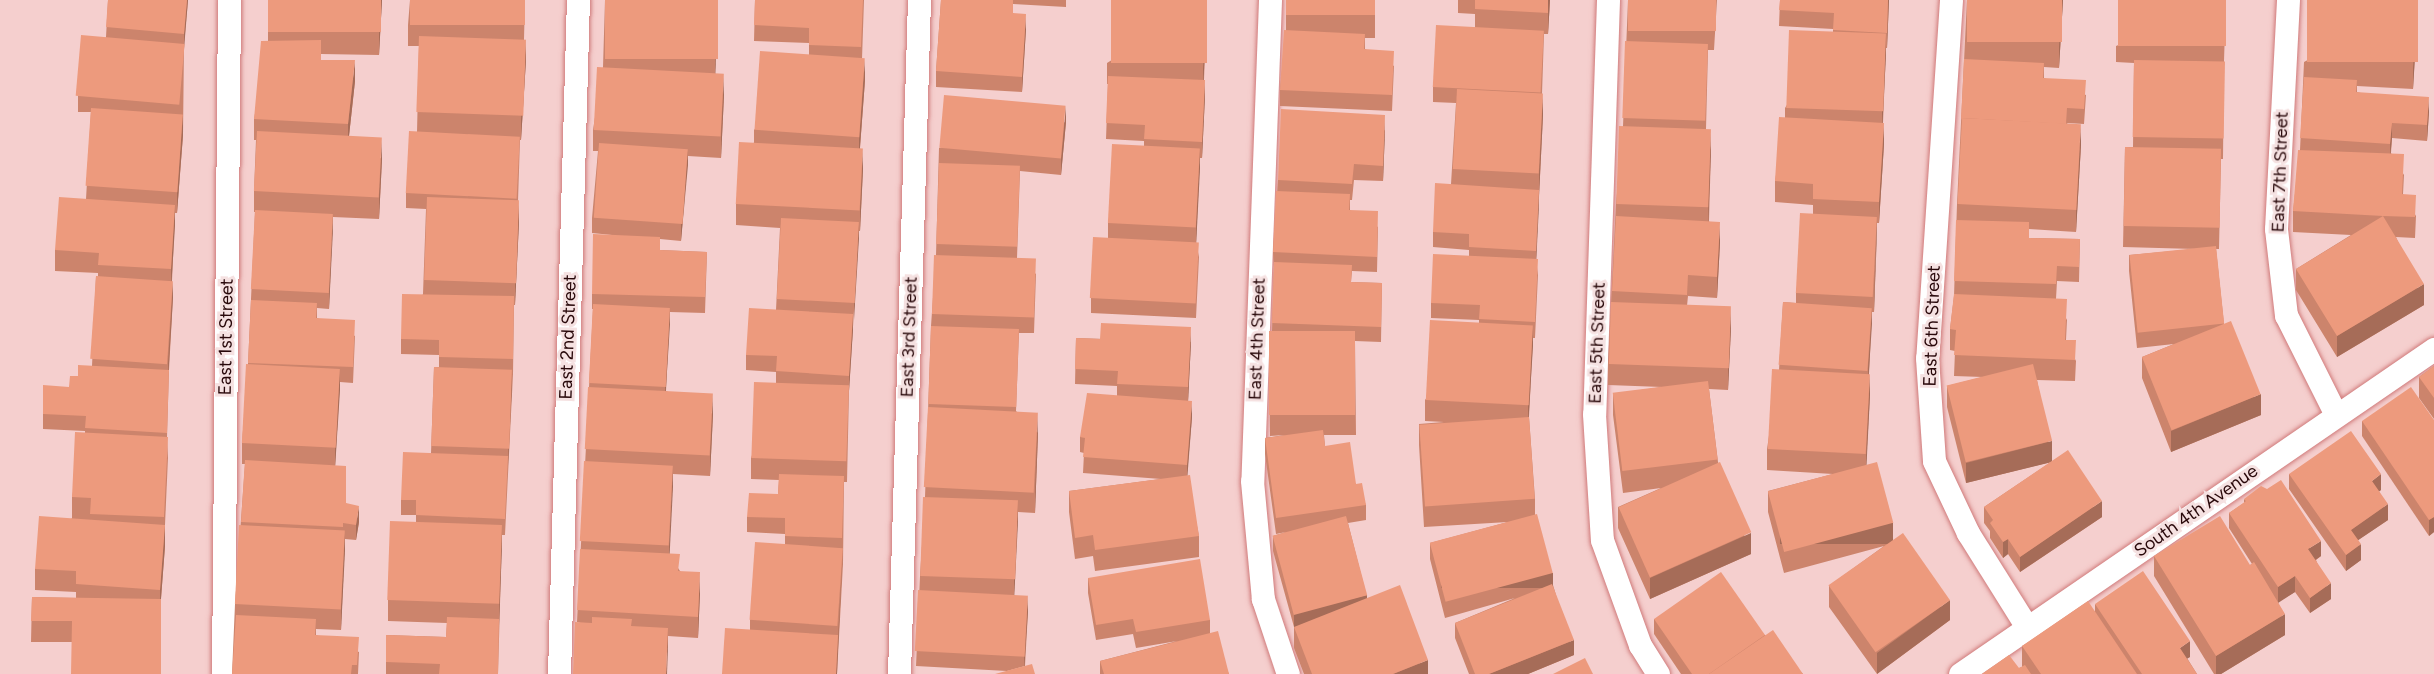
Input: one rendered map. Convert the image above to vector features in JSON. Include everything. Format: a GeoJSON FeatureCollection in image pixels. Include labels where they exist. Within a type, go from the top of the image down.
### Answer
{"type":"FeatureCollection","features":[{"type":"Feature","properties":{"kind":"lane","name":"East 1st Street"},"geometry":{"type":"LineString","coordinates":[[223,674],[229,0]]}},
{"type":"Feature","properties":{"kind":"lane","name":"East 2nd Street"},"geometry":{"type":"LineString","coordinates":[[559,674],[578,0]]}},
{"type":"Feature","properties":{"kind":"lane","name":"East 3rd Street"},"geometry":{"type":"LineString","coordinates":[[899,674],[919,0]]}},
{"type":"Feature","properties":{"kind":"lane","name":"East 4th Street"},"geometry":{"type":"LineString","coordinates":[[1270,0],[1252,481],[1263,599],[1288,674]]}},
{"type":"Feature","properties":{"kind":"lane","name":"East 5th Street"},"geometry":{"type":"LineString","coordinates":[[1608,0],[1594,414],[1602,540],[1640,645],[1658,674]]}},
{"type":"Feature","properties":{"kind":"lane","name":"East 6th Street"},"geometry":{"type":"LineString","coordinates":[[1951,0],[1927,358],[1934,461],[1968,533],[2027,627]]}},
{"type":"Feature","properties":{"kind":"lane","name":"East 7th Street"},"geometry":{"type":"LineString","coordinates":[[2288,0],[2276,229],[2286,315],[2336,415]]}},
{"type":"Feature","properties":{"kind":"lane","name":"South 4th Avenue"},"geometry":{"type":"LineString","coordinates":[[1960,674],[2434,349]]}},
{"type":"Feature","properties":{"kind":"building"},"geometry":{"type":"Polygon","coordinates":[[[108,0],[187,0],[184,34],[106,27],[108,0]]]}},
{"type":"Feature","properties":{"kind":"building"},"geometry":{"type":"Polygon","coordinates":[[[268,0],[381,0],[381,32],[268,32],[268,0]]]}},
{"type":"Feature","properties":{"kind":"building"},"geometry":{"type":"Polygon","coordinates":[[[410,0],[525,0],[525,25],[410,25],[410,0]]]}},
{"type":"Feature","properties":{"kind":"building"},"geometry":{"type":"Polygon","coordinates":[[[605,0],[718,0],[718,59],[605,59],[605,0]]]}},
{"type":"Feature","properties":{"kind":"building"},"geometry":{"type":"Polygon","coordinates":[[[755,0],[863,0],[861,47],[809,45],[809,28],[754,25],[755,0]]]}},
{"type":"Feature","properties":{"kind":"building"},"geometry":{"type":"Polygon","coordinates":[[[941,0],[1013,0],[1013,13],[1026,14],[1022,77],[936,71],[941,0]]]}},
{"type":"Feature","properties":{"kind":"building"},"geometry":{"type":"Polygon","coordinates":[[[1111,0],[1207,0],[1207,63],[1111,63],[1111,0]]]}},
{"type":"Feature","properties":{"kind":"building"},"geometry":{"type":"Polygon","coordinates":[[[1286,0],[1375,0],[1375,15],[1286,15],[1286,0]]]}},
{"type":"Feature","properties":{"kind":"building"},"geometry":{"type":"Polygon","coordinates":[[[1475,0],[1548,0],[1548,13],[1475,9],[1475,0]]]}},
{"type":"Feature","properties":{"kind":"building"},"geometry":{"type":"Polygon","coordinates":[[[1628,0],[1716,0],[1716,31],[1628,31],[1628,0]]]}},
{"type":"Feature","properties":{"kind":"building"},"geometry":{"type":"Polygon","coordinates":[[[1780,0],[1888,0],[1887,33],[1833,30],[1834,13],[1779,10],[1780,0]]]}},
{"type":"Feature","properties":{"kind":"building"},"geometry":{"type":"Polygon","coordinates":[[[1967,0],[2062,0],[2062,42],[1967,42],[1967,0]]]}},
{"type":"Feature","properties":{"kind":"building"},"geometry":{"type":"Polygon","coordinates":[[[2118,0],[2226,0],[2226,46],[2118,46],[2118,0]]]}},
{"type":"Feature","properties":{"kind":"building"},"geometry":{"type":"Polygon","coordinates":[[[2307,0],[2418,0],[2418,62],[2307,62],[2307,0]]]}},
{"type":"Feature","properties":{"kind":"building"},"geometry":{"type":"Polygon","coordinates":[[[1436,25],[1544,31],[1541,93],[1433,87],[1436,25]]]}},
{"type":"Feature","properties":{"kind":"building"},"geometry":{"type":"Polygon","coordinates":[[[1284,30],[1365,34],[1364,49],[1394,51],[1392,95],[1280,90],[1284,30]]]}},
{"type":"Feature","properties":{"kind":"building"},"geometry":{"type":"Polygon","coordinates":[[[1789,30],[1886,33],[1883,111],[1786,108],[1789,30]]]}},
{"type":"Feature","properties":{"kind":"building"},"geometry":{"type":"Polygon","coordinates":[[[81,35],[185,44],[179,105],[76,96],[81,35]]]}},
{"type":"Feature","properties":{"kind":"building"},"geometry":{"type":"Polygon","coordinates":[[[419,36],[526,40],[523,116],[416,112],[419,36]]]}},
{"type":"Feature","properties":{"kind":"building"},"geometry":{"type":"Polygon","coordinates":[[[321,40],[321,60],[355,60],[348,124],[254,119],[261,41],[321,40]]]}},
{"type":"Feature","properties":{"kind":"building"},"geometry":{"type":"Polygon","coordinates":[[[1625,41],[1708,44],[1705,121],[1622,118],[1625,41]]]}},
{"type":"Feature","properties":{"kind":"building"},"geometry":{"type":"Polygon","coordinates":[[[760,51],[865,58],[859,137],[754,130],[760,51]]]}},
{"type":"Feature","properties":{"kind":"building"},"geometry":{"type":"Polygon","coordinates":[[[1964,59],[2044,63],[2043,78],[2086,80],[2084,109],[2067,108],[2066,124],[1961,120],[1964,59]]]}},
{"type":"Feature","properties":{"kind":"building"},"geometry":{"type":"Polygon","coordinates":[[[2134,60],[2225,62],[2224,139],[2133,137],[2134,60]]]}},
{"type":"Feature","properties":{"kind":"building"},"geometry":{"type":"Polygon","coordinates":[[[597,67],[724,74],[721,137],[594,130],[597,67]]]}},
{"type":"Feature","properties":{"kind":"building"},"geometry":{"type":"Polygon","coordinates":[[[1108,76],[1205,80],[1202,142],[1144,139],[1145,125],[1106,123],[1108,76]]]}},
{"type":"Feature","properties":{"kind":"building"},"geometry":{"type":"Polygon","coordinates":[[[2304,77],[2357,80],[2356,92],[2429,97],[2427,125],[2392,123],[2390,144],[2300,138],[2304,77]]]}},
{"type":"Feature","properties":{"kind":"building"},"geometry":{"type":"Polygon","coordinates":[[[1457,89],[1543,94],[1539,173],[1453,169],[1457,89]]]}},
{"type":"Feature","properties":{"kind":"building"},"geometry":{"type":"Polygon","coordinates":[[[944,95],[1066,106],[1061,158],[939,148],[944,95]]]}},
{"type":"Feature","properties":{"kind":"building"},"geometry":{"type":"Polygon","coordinates":[[[91,108],[183,114],[177,192],[86,186],[91,108]]]}},
{"type":"Feature","properties":{"kind":"building"},"geometry":{"type":"Polygon","coordinates":[[[1281,109],[1385,115],[1383,166],[1354,164],[1352,184],[1278,180],[1281,109]]]}},
{"type":"Feature","properties":{"kind":"building"},"geometry":{"type":"Polygon","coordinates":[[[1779,117],[1884,123],[1879,202],[1813,199],[1813,184],[1775,181],[1779,117]]]}},
{"type":"Feature","properties":{"kind":"building"},"geometry":{"type":"Polygon","coordinates":[[[1962,118],[2081,124],[2076,210],[1957,204],[1962,118]]]}},
{"type":"Feature","properties":{"kind":"building"},"geometry":{"type":"Polygon","coordinates":[[[1619,126],[1711,129],[1708,207],[1616,204],[1619,126]]]}},
{"type":"Feature","properties":{"kind":"building"},"geometry":{"type":"Polygon","coordinates":[[[257,131],[382,138],[379,197],[254,191],[257,131]]]}},
{"type":"Feature","properties":{"kind":"building"},"geometry":{"type":"Polygon","coordinates":[[[409,131],[520,137],[517,199],[406,193],[409,131]]]}},
{"type":"Feature","properties":{"kind":"building"},"geometry":{"type":"Polygon","coordinates":[[[739,142],[863,148],[860,210],[736,204],[739,142]]]}},
{"type":"Feature","properties":{"kind":"building"},"geometry":{"type":"Polygon","coordinates":[[[599,143],[688,149],[683,224],[594,218],[599,143]]]}},
{"type":"Feature","properties":{"kind":"building"},"geometry":{"type":"Polygon","coordinates":[[[1112,144],[1200,149],[1196,227],[1108,223],[1112,144]]]}},
{"type":"Feature","properties":{"kind":"building"},"geometry":{"type":"Polygon","coordinates":[[[2125,147],[2221,149],[2220,228],[2124,226],[2125,147]]]}},
{"type":"Feature","properties":{"kind":"building"},"geometry":{"type":"Polygon","coordinates":[[[2298,150],[2404,154],[2402,194],[2416,195],[2415,217],[2293,211],[2298,150]]]}},
{"type":"Feature","properties":{"kind":"building"},"geometry":{"type":"Polygon","coordinates":[[[939,163],[1020,166],[1017,247],[936,244],[939,163]]]}},
{"type":"Feature","properties":{"kind":"building"},"geometry":{"type":"Polygon","coordinates":[[[1435,183],[1539,190],[1536,251],[1469,247],[1469,234],[1433,232],[1435,183]]]}},
{"type":"Feature","properties":{"kind":"building"},"geometry":{"type":"Polygon","coordinates":[[[1276,191],[1350,194],[1349,210],[1378,211],[1377,257],[1273,252],[1276,191]]]}},
{"type":"Feature","properties":{"kind":"building"},"geometry":{"type":"Polygon","coordinates":[[[59,197],[175,205],[171,269],[98,265],[99,253],[55,250],[59,197]]]}},
{"type":"Feature","properties":{"kind":"building"},"geometry":{"type":"Polygon","coordinates":[[[427,197],[519,200],[516,283],[424,280],[427,197]]]}},
{"type":"Feature","properties":{"kind":"building"},"geometry":{"type":"Polygon","coordinates":[[[255,210],[333,214],[329,293],[251,289],[255,210]]]}},
{"type":"Feature","properties":{"kind":"building"},"geometry":{"type":"Polygon","coordinates":[[[1800,213],[1877,217],[1873,297],[1796,293],[1800,213]]]}},
{"type":"Feature","properties":{"kind":"building"},"geometry":{"type":"Polygon","coordinates":[[[1616,216],[1720,222],[1717,277],[1688,275],[1687,295],[1612,291],[1616,216]]]}},
{"type":"Feature","properties":{"kind":"building"},"geometry":{"type":"Polygon","coordinates":[[[2383,216],[2424,284],[2337,336],[2296,269],[2383,216]]]}},
{"type":"Feature","properties":{"kind":"building"},"geometry":{"type":"Polygon","coordinates":[[[781,218],[859,222],[855,303],[777,299],[781,218]]]}},
{"type":"Feature","properties":{"kind":"building"},"geometry":{"type":"Polygon","coordinates":[[[1956,220],[2029,222],[2029,238],[2080,239],[2079,267],[2057,266],[2056,284],[1954,281],[1956,220]]]}},
{"type":"Feature","properties":{"kind":"building"},"geometry":{"type":"Polygon","coordinates":[[[593,234],[660,237],[660,250],[707,252],[705,297],[592,294],[593,234]]]}},
{"type":"Feature","properties":{"kind":"building"},"geometry":{"type":"Polygon","coordinates":[[[1093,237],[1199,243],[1196,303],[1090,298],[1093,237]]]}},
{"type":"Feature","properties":{"kind":"building"},"geometry":{"type":"Polygon","coordinates":[[[2216,246],[2224,324],[2138,333],[2129,255],[2216,246]]]}},
{"type":"Feature","properties":{"kind":"building"},"geometry":{"type":"Polygon","coordinates":[[[1433,254],[1538,259],[1535,322],[1479,319],[1480,305],[1431,303],[1433,254]]]}},
{"type":"Feature","properties":{"kind":"building"},"geometry":{"type":"Polygon","coordinates":[[[934,255],[1036,259],[1034,318],[932,314],[934,255]]]}},
{"type":"Feature","properties":{"kind":"building"},"geometry":{"type":"Polygon","coordinates":[[[1274,262],[1352,265],[1351,282],[1382,283],[1381,327],[1272,323],[1274,262]]]}},
{"type":"Feature","properties":{"kind":"building"},"geometry":{"type":"Polygon","coordinates":[[[96,276],[173,281],[167,364],[90,359],[96,276]]]}},
{"type":"Feature","properties":{"kind":"building"},"geometry":{"type":"Polygon","coordinates":[[[402,294],[514,296],[513,359],[439,357],[439,340],[401,339],[402,294]]]}},
{"type":"Feature","properties":{"kind":"building"},"geometry":{"type":"Polygon","coordinates":[[[1954,294],[2067,299],[2065,340],[2076,340],[2075,360],[1954,355],[1956,330],[1950,329],[1954,294]]]}},
{"type":"Feature","properties":{"kind":"building"},"geometry":{"type":"Polygon","coordinates":[[[251,300],[317,303],[316,318],[355,320],[353,367],[248,363],[251,300]]]}},
{"type":"Feature","properties":{"kind":"building"},"geometry":{"type":"Polygon","coordinates":[[[1611,302],[1731,306],[1729,368],[1609,364],[1611,302]]]}},
{"type":"Feature","properties":{"kind":"building"},"geometry":{"type":"Polygon","coordinates":[[[1783,302],[1872,308],[1867,371],[1779,365],[1783,302]]]}},
{"type":"Feature","properties":{"kind":"building"},"geometry":{"type":"Polygon","coordinates":[[[593,304],[670,308],[666,387],[589,383],[593,304]]]}},
{"type":"Feature","properties":{"kind":"building"},"geometry":{"type":"Polygon","coordinates":[[[749,308],[853,314],[849,376],[776,371],[777,356],[746,355],[749,308]]]}},
{"type":"Feature","properties":{"kind":"building"},"geometry":{"type":"Polygon","coordinates":[[[1430,320],[1533,325],[1529,405],[1426,400],[1430,320]]]}},
{"type":"Feature","properties":{"kind":"building"},"geometry":{"type":"Polygon","coordinates":[[[2231,321],[2261,394],[2172,430],[2142,357],[2231,321]]]}},
{"type":"Feature","properties":{"kind":"building"},"geometry":{"type":"Polygon","coordinates":[[[1101,323],[1191,327],[1188,387],[1117,384],[1118,371],[1075,369],[1076,338],[1100,339],[1101,323]]]}},
{"type":"Feature","properties":{"kind":"building"},"geometry":{"type":"Polygon","coordinates":[[[931,326],[1019,329],[1016,407],[928,404],[931,326]]]}},
{"type":"Feature","properties":{"kind":"building"},"geometry":{"type":"Polygon","coordinates":[[[1269,331],[1355,331],[1355,415],[1269,415],[1269,331]]]}},
{"type":"Feature","properties":{"kind":"building"},"geometry":{"type":"Polygon","coordinates":[[[246,364],[340,369],[336,448],[242,443],[246,364]]]}},
{"type":"Feature","properties":{"kind":"building"},"geometry":{"type":"Polygon","coordinates":[[[2033,364],[2052,441],[1966,462],[1947,386],[2033,364]]]}},
{"type":"Feature","properties":{"kind":"building"},"geometry":{"type":"Polygon","coordinates":[[[78,365],[169,370],[167,433],[85,428],[86,416],[43,414],[43,385],[69,387],[70,376],[78,376],[78,365]]]}},
{"type":"Feature","properties":{"kind":"building"},"geometry":{"type":"Polygon","coordinates":[[[2434,366],[2434,398],[2419,377],[2434,366]]]}},
{"type":"Feature","properties":{"kind":"building"},"geometry":{"type":"Polygon","coordinates":[[[434,367],[512,370],[509,449],[431,446],[434,367]]]}},
{"type":"Feature","properties":{"kind":"building"},"geometry":{"type":"Polygon","coordinates":[[[1772,369],[1870,374],[1866,454],[1768,449],[1772,369]]]}},
{"type":"Feature","properties":{"kind":"building"},"geometry":{"type":"Polygon","coordinates":[[[1708,381],[1718,459],[1622,471],[1613,393],[1708,381]]]}},
{"type":"Feature","properties":{"kind":"building"},"geometry":{"type":"Polygon","coordinates":[[[754,382],[849,385],[846,461],[751,458],[754,382]]]}},
{"type":"Feature","properties":{"kind":"building"},"geometry":{"type":"Polygon","coordinates":[[[588,387],[713,394],[710,455],[585,449],[588,387]]]}},
{"type":"Feature","properties":{"kind":"building"},"geometry":{"type":"Polygon","coordinates":[[[2411,387],[2434,420],[2434,517],[2429,520],[2362,421],[2411,387]]]}},
{"type":"Feature","properties":{"kind":"building"},"geometry":{"type":"Polygon","coordinates":[[[1087,393],[1192,401],[1187,465],[1083,457],[1085,438],[1080,437],[1087,393]]]}},
{"type":"Feature","properties":{"kind":"building"},"geometry":{"type":"Polygon","coordinates":[[[928,407],[1038,413],[1034,493],[924,487],[928,407]]]}},
{"type":"Feature","properties":{"kind":"building"},"geometry":{"type":"Polygon","coordinates":[[[1529,417],[1535,499],[1425,506],[1419,425],[1529,417]]]}},
{"type":"Feature","properties":{"kind":"building"},"geometry":{"type":"Polygon","coordinates":[[[1323,430],[1325,446],[1350,442],[1356,484],[1362,483],[1366,505],[1276,518],[1265,438],[1323,430]]]}},
{"type":"Feature","properties":{"kind":"building"},"geometry":{"type":"Polygon","coordinates":[[[2351,431],[2381,474],[2372,481],[2388,504],[2351,530],[2361,544],[2346,555],[2289,474],[2351,431]]]}},
{"type":"Feature","properties":{"kind":"building"},"geometry":{"type":"Polygon","coordinates":[[[75,432],[168,437],[164,517],[90,514],[91,498],[72,497],[75,432]]]}},
{"type":"Feature","properties":{"kind":"building"},"geometry":{"type":"Polygon","coordinates":[[[2068,450],[2102,501],[2020,557],[2008,539],[2003,542],[1990,523],[1993,520],[1984,507],[2068,450]]]}},
{"type":"Feature","properties":{"kind":"building"},"geometry":{"type":"Polygon","coordinates":[[[403,452],[508,456],[505,519],[416,515],[416,500],[401,500],[403,452]]]}},
{"type":"Feature","properties":{"kind":"building"},"geometry":{"type":"Polygon","coordinates":[[[245,460],[346,466],[346,503],[359,506],[356,525],[343,523],[343,527],[241,522],[245,460]]]}},
{"type":"Feature","properties":{"kind":"building"},"geometry":{"type":"Polygon","coordinates":[[[584,461],[673,466],[669,546],[580,541],[584,461]]]}},
{"type":"Feature","properties":{"kind":"building"},"geometry":{"type":"Polygon","coordinates":[[[1720,462],[1751,532],[1650,577],[1619,507],[1720,462]]]}},
{"type":"Feature","properties":{"kind":"building"},"geometry":{"type":"Polygon","coordinates":[[[1877,462],[1893,523],[1784,552],[1768,491],[1877,462]]]}},
{"type":"Feature","properties":{"kind":"building"},"geometry":{"type":"Polygon","coordinates":[[[779,474],[844,476],[842,538],[785,536],[785,518],[747,517],[749,493],[778,494],[779,474]]]}},
{"type":"Feature","properties":{"kind":"building"},"geometry":{"type":"Polygon","coordinates":[[[1190,475],[1199,536],[1095,550],[1093,535],[1075,538],[1069,491],[1190,475]]]}},
{"type":"Feature","properties":{"kind":"building"},"geometry":{"type":"Polygon","coordinates":[[[2281,480],[2321,541],[2308,549],[2331,583],[2310,598],[2295,576],[2278,587],[2229,513],[2261,486],[2267,489],[2281,480]]]}},
{"type":"Feature","properties":{"kind":"building"},"geometry":{"type":"Polygon","coordinates":[[[923,497],[1018,500],[1015,579],[920,576],[923,497]]]}},
{"type":"Feature","properties":{"kind":"building"},"geometry":{"type":"Polygon","coordinates":[[[1537,514],[1553,573],[1446,602],[1430,543],[1537,514]]]}},
{"type":"Feature","properties":{"kind":"building"},"geometry":{"type":"Polygon","coordinates":[[[39,516],[165,525],[160,590],[76,584],[76,571],[35,569],[39,516]]]}},
{"type":"Feature","properties":{"kind":"building"},"geometry":{"type":"Polygon","coordinates":[[[1346,516],[1367,595],[1294,615],[1273,536],[1346,516]]]}},
{"type":"Feature","properties":{"kind":"building"},"geometry":{"type":"Polygon","coordinates":[[[2220,516],[2250,565],[2254,562],[2285,614],[2216,656],[2154,556],[2220,516]]]}},
{"type":"Feature","properties":{"kind":"building"},"geometry":{"type":"Polygon","coordinates":[[[390,521],[502,525],[499,604],[387,600],[390,521]]]}},
{"type":"Feature","properties":{"kind":"building"},"geometry":{"type":"Polygon","coordinates":[[[239,525],[345,531],[341,609],[235,604],[239,525]]]}},
{"type":"Feature","properties":{"kind":"building"},"geometry":{"type":"Polygon","coordinates":[[[1903,533],[1950,600],[1875,652],[1828,585],[1903,533]]]}},
{"type":"Feature","properties":{"kind":"building"},"geometry":{"type":"Polygon","coordinates":[[[755,542],[843,548],[837,626],[750,620],[755,542]]]}},
{"type":"Feature","properties":{"kind":"building"},"geometry":{"type":"Polygon","coordinates":[[[580,549],[680,554],[678,571],[700,572],[698,617],[577,610],[580,549]]]}},
{"type":"Feature","properties":{"kind":"building"},"geometry":{"type":"Polygon","coordinates":[[[1200,559],[1210,620],[1136,632],[1133,619],[1096,625],[1088,578],[1200,559]]]}},
{"type":"Feature","properties":{"kind":"building"},"geometry":{"type":"Polygon","coordinates":[[[2143,571],[2190,641],[2180,648],[2197,674],[2142,674],[2095,604],[2143,571]]]}},
{"type":"Feature","properties":{"kind":"building"},"geometry":{"type":"Polygon","coordinates":[[[1721,572],[1765,635],[1709,674],[1692,674],[1654,619],[1721,572]]]}},
{"type":"Feature","properties":{"kind":"building"},"geometry":{"type":"Polygon","coordinates":[[[1552,584],[1574,640],[1489,674],[1475,674],[1455,623],[1552,584]]]}},
{"type":"Feature","properties":{"kind":"building"},"geometry":{"type":"Polygon","coordinates":[[[1400,585],[1428,660],[1393,674],[1312,674],[1294,627],[1400,585]]]}},
{"type":"Feature","properties":{"kind":"building"},"geometry":{"type":"Polygon","coordinates":[[[918,590],[1028,596],[1025,657],[915,651],[918,590]]]}},
{"type":"Feature","properties":{"kind":"building"},"geometry":{"type":"Polygon","coordinates":[[[32,597],[161,599],[161,674],[71,674],[72,621],[31,621],[32,597]]]}},
{"type":"Feature","properties":{"kind":"building"},"geometry":{"type":"Polygon","coordinates":[[[2088,601],[2137,674],[2041,674],[2022,646],[2088,601]]]}},
{"type":"Feature","properties":{"kind":"building"},"geometry":{"type":"Polygon","coordinates":[[[236,615],[316,619],[315,635],[359,637],[357,665],[352,665],[351,674],[232,674],[236,615]]]}},
{"type":"Feature","properties":{"kind":"building"},"geometry":{"type":"Polygon","coordinates":[[[447,617],[499,619],[498,674],[439,674],[440,664],[386,662],[386,635],[446,637],[447,617]]]}},
{"type":"Feature","properties":{"kind":"building"},"geometry":{"type":"Polygon","coordinates":[[[592,617],[632,619],[631,626],[668,628],[666,674],[573,674],[575,622],[592,623],[592,617]]]}},
{"type":"Feature","properties":{"kind":"building"},"geometry":{"type":"Polygon","coordinates":[[[725,628],[838,635],[836,674],[722,674],[725,628]]]}},
{"type":"Feature","properties":{"kind":"building"},"geometry":{"type":"Polygon","coordinates":[[[1773,630],[1803,674],[1709,674],[1773,630]]]}},
{"type":"Feature","properties":{"kind":"building"},"geometry":{"type":"Polygon","coordinates":[[[1218,631],[1229,674],[1104,674],[1100,661],[1218,631]]]}},
{"type":"Feature","properties":{"kind":"building"},"geometry":{"type":"Polygon","coordinates":[[[2009,655],[2019,668],[2025,665],[2031,674],[1982,674],[2009,655]]]}},
{"type":"Feature","properties":{"kind":"building"},"geometry":{"type":"Polygon","coordinates":[[[1585,658],[1593,674],[1553,674],[1585,658]]]}},
{"type":"Feature","properties":{"kind":"building"},"geometry":{"type":"Polygon","coordinates":[[[1032,664],[1035,674],[995,674],[1032,664]]]}}]}
